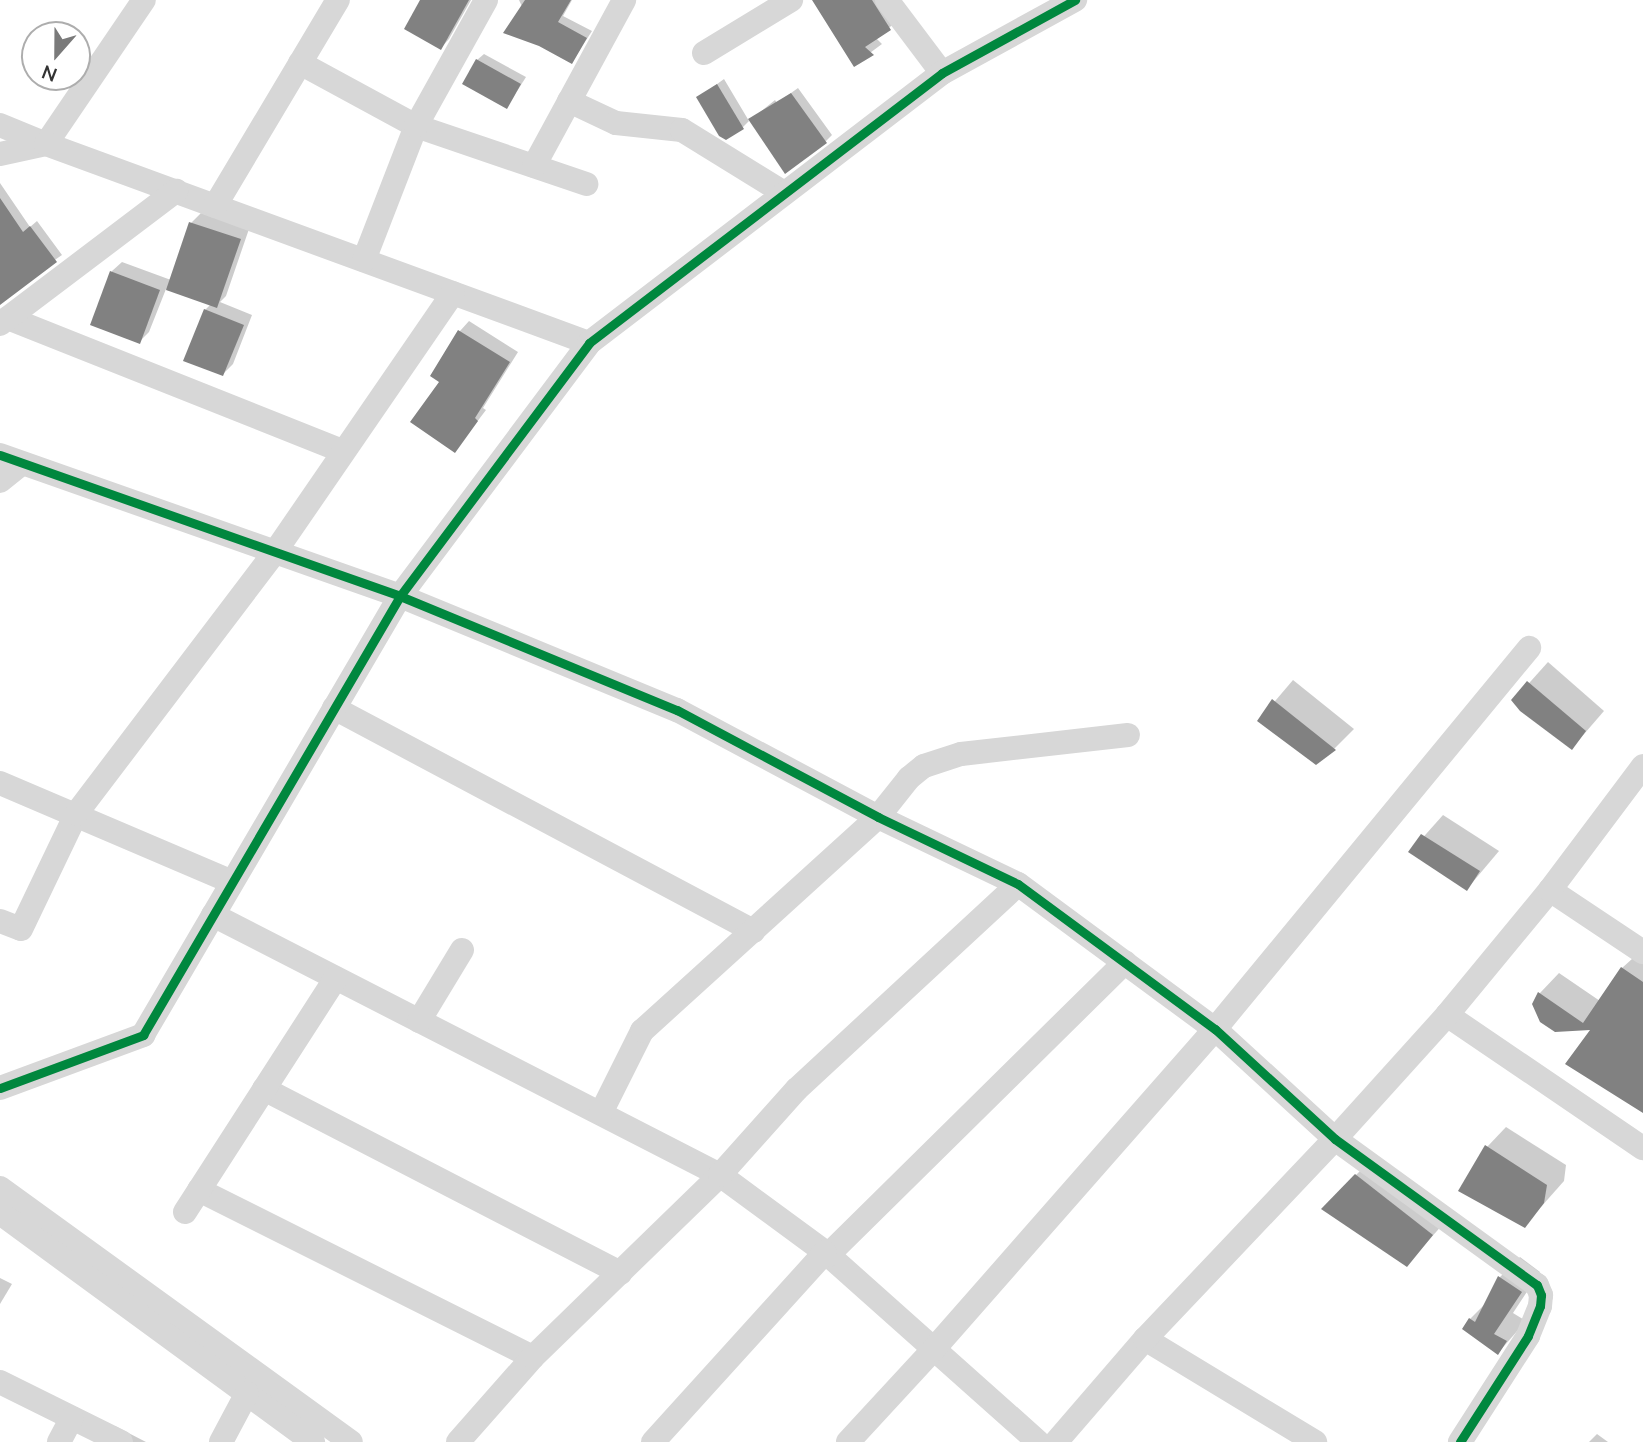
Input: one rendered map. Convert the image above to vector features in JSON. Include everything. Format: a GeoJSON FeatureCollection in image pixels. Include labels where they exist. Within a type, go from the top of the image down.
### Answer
{"type":"FeatureCollection","features":[{"type":"Feature","properties":{"kind":"street"},"geometry":{"type":"LineString","coordinates":[[0,154],[46,144],[144,0]]}},
{"type":"Feature","properties":{"kind":"street"},"geometry":{"type":"LineString","coordinates":[[215,206],[338,0]]}},
{"type":"Feature","properties":{"kind":"street"},"geometry":{"type":"LineString","coordinates":[[364,260],[416,126],[486,0]]}},
{"type":"Feature","properties":{"kind":"street"},"geometry":{"type":"LineString","coordinates":[[534,166],[624,0]]}},
{"type":"Feature","properties":{"kind":"street"},"geometry":{"type":"LineString","coordinates":[[704,53],[791,0]]}},
{"type":"Feature","properties":{"kind":"street"},"geometry":{"type":"LineString","coordinates":[[887,0],[942,74]]}},
{"type":"Feature","properties":{"kind":"street"},"geometry":{"type":"LineString","coordinates":[[0,1088],[143,1035],[400,596],[589,343],[942,74],[1064,3]]}},
{"type":"Feature","properties":{"kind":"street"},"geometry":{"type":"LineString","coordinates":[[300,63],[416,126],[586,184]]}},
{"type":"Feature","properties":{"kind":"street"},"geometry":{"type":"LineString","coordinates":[[569,101],[616,123],[682,130],[785,193]]}},
{"type":"Feature","properties":{"kind":"street"},"geometry":{"type":"LineString","coordinates":[[0,125],[589,343]]}},
{"type":"Feature","properties":{"kind":"street"},"geometry":{"type":"LineString","coordinates":[[4,321],[176,191]]}},
{"type":"Feature","properties":{"kind":"street"},"geometry":{"type":"LineString","coordinates":[[7,929],[76,814],[275,552],[453,293]]}},
{"type":"Feature","properties":{"kind":"street"},"geometry":{"type":"LineString","coordinates":[[4,321],[343,452]]}},
{"type":"Feature","properties":{"kind":"street"},"geometry":{"type":"LineString","coordinates":[[0,481],[11,459],[400,596],[677,710],[878,817],[1018,884],[1215,1029],[1335,1139],[1531,1278],[1541,1295],[1528,1336],[1460,1442]]}},
{"type":"Feature","properties":{"kind":"street"},"geometry":{"type":"LineString","coordinates":[[848,1442],[933,1350],[1215,1029],[1529,648]]}},
{"type":"Feature","properties":{"kind":"street"},"geometry":{"type":"LineString","coordinates":[[334,708],[753,931]]}},
{"type":"Feature","properties":{"kind":"street"},"geometry":{"type":"LineString","coordinates":[[601,1114],[642,1031],[878,817],[909,778],[943,758],[1128,735]]}},
{"type":"Feature","properties":{"kind":"street"},"geometry":{"type":"LineString","coordinates":[[1056,1442],[1145,1339],[1335,1139],[1447,1015],[1550,890],[1643,766]]}},
{"type":"Feature","properties":{"kind":"street"},"geometry":{"type":"LineString","coordinates":[[0,783],[232,882]]}},
{"type":"Feature","properties":{"kind":"street"},"geometry":{"type":"LineString","coordinates":[[458,1442],[533,1357],[720,1175],[797,1089],[1018,884]]}},
{"type":"Feature","properties":{"kind":"street"},"geometry":{"type":"LineString","coordinates":[[1550,890],[1643,952]]}},
{"type":"Feature","properties":{"kind":"street"},"geometry":{"type":"LineString","coordinates":[[213,915],[720,1175],[826,1254],[1038,1442]]}},
{"type":"Feature","properties":{"kind":"street"},"geometry":{"type":"LineString","coordinates":[[419,1021],[462,950]]}},
{"type":"Feature","properties":{"kind":"street"},"geometry":{"type":"LineString","coordinates":[[653,1442],[826,1254],[1125,962]]}},
{"type":"Feature","properties":{"kind":"street"},"geometry":{"type":"LineString","coordinates":[[185,1212],[335,978]]}},
{"type":"Feature","properties":{"kind":"street"},"geometry":{"type":"LineString","coordinates":[[1447,1015],[1643,1148]]}},
{"type":"Feature","properties":{"kind":"street"},"geometry":{"type":"LineString","coordinates":[[264,1089],[620,1273]]}},
{"type":"Feature","properties":{"kind":"street"},"geometry":{"type":"LineString","coordinates":[[0,1188],[351,1442]]}},
{"type":"Feature","properties":{"kind":"street"},"geometry":{"type":"LineString","coordinates":[[199,1190],[533,1357]]}},
{"type":"Feature","properties":{"kind":"street"},"geometry":{"type":"LineString","coordinates":[[0,1213],[313,1442]]}},
{"type":"Feature","properties":{"kind":"street"},"geometry":{"type":"LineString","coordinates":[[1145,1339],[1299,1438]]}},
{"type":"Feature","properties":{"kind":"street"},"geometry":{"type":"LineString","coordinates":[[0,1382],[121,1442]]}},
{"type":"Feature","properties":{"kind":"street"},"geometry":{"type":"LineString","coordinates":[[221,1442],[247,1393]]}},
{"type":"Feature","properties":{"kind":"street"},"geometry":{"type":"LineString","coordinates":[[59,1442],[72,1418]]}},
{"type":"Feature","properties":{"kind":"building"},"geometry":{"type":"Polygon","coordinates":[[[420,0],[469,0],[441,50],[404,29],[420,0]]]}},
{"type":"Feature","properties":{"kind":"building"},"geometry":{"type":"Polygon","coordinates":[[[525,0],[571,0],[558,22],[587,38],[572,64],[539,46],[503,33],[525,0]]]}},
{"type":"Feature","properties":{"kind":"building"},"geometry":{"type":"Polygon","coordinates":[[[812,0],[872,0],[891,30],[865,47],[874,55],[854,67],[812,0]]]}},
{"type":"Feature","properties":{"kind":"building"},"geometry":{"type":"Polygon","coordinates":[[[476,59],[521,84],[507,109],[462,84],[476,59]]]}},
{"type":"Feature","properties":{"kind":"building"},"geometry":{"type":"Polygon","coordinates":[[[717,84],[744,129],[726,140],[719,136],[696,97],[717,84]]]}},
{"type":"Feature","properties":{"kind":"building"},"geometry":{"type":"Polygon","coordinates":[[[791,93],[827,143],[785,174],[748,119],[791,93]]]}},
{"type":"Feature","properties":{"kind":"building"},"geometry":{"type":"Polygon","coordinates":[[[0,198],[23,232],[30,226],[57,262],[0,305],[0,198]]]}},
{"type":"Feature","properties":{"kind":"building"},"geometry":{"type":"Polygon","coordinates":[[[189,222],[241,239],[217,308],[166,290],[189,222]]]}},
{"type":"Feature","properties":{"kind":"building"},"geometry":{"type":"Polygon","coordinates":[[[110,271],[160,290],[140,344],[90,325],[110,271]]]}},
{"type":"Feature","properties":{"kind":"building"},"geometry":{"type":"Polygon","coordinates":[[[204,309],[244,325],[223,376],[183,361],[204,309]]]}},
{"type":"Feature","properties":{"kind":"building"},"geometry":{"type":"Polygon","coordinates":[[[458,330],[510,362],[475,418],[478,421],[455,453],[410,422],[439,382],[430,376],[458,330]]]}},
{"type":"Feature","properties":{"kind":"building"},"geometry":{"type":"Polygon","coordinates":[[[1527,681],[1586,731],[1572,750],[1520,711],[1511,700],[1527,681]]]}},
{"type":"Feature","properties":{"kind":"building"},"geometry":{"type":"Polygon","coordinates":[[[1272,699],[1336,750],[1316,765],[1257,721],[1272,699]]]}},
{"type":"Feature","properties":{"kind":"building"},"geometry":{"type":"Polygon","coordinates":[[[1421,834],[1480,871],[1467,891],[1408,852],[1421,834]]]}},
{"type":"Feature","properties":{"kind":"building"},"geometry":{"type":"Polygon","coordinates":[[[1621,967],[1643,982],[1643,1113],[1565,1064],[1590,1030],[1555,1032],[1540,1022],[1532,1004],[1538,992],[1583,1023],[1621,967]]]}},
{"type":"Feature","properties":{"kind":"building"},"geometry":{"type":"Polygon","coordinates":[[[1485,1145],[1547,1185],[1544,1203],[1525,1228],[1458,1191],[1485,1145]]]}},
{"type":"Feature","properties":{"kind":"building"},"geometry":{"type":"Polygon","coordinates":[[[1355,1174],[1433,1235],[1407,1267],[1321,1209],[1355,1174]]]}},
{"type":"Feature","properties":{"kind":"building"},"geometry":{"type":"Polygon","coordinates":[[[1498,1276],[1522,1292],[1494,1334],[1507,1341],[1498,1355],[1462,1329],[1469,1318],[1475,1322],[1498,1276]]]}},
{"type":"Feature","properties":{"kind":"cycle path"},"geometry":{"type":"LineString","coordinates":[[0,1088],[143,1035],[400,596],[589,343],[942,73],[1075,0]]}},
{"type":"Feature","properties":{"kind":"cycle path"},"geometry":{"type":"LineString","coordinates":[[0,455],[400,596],[677,710],[878,817],[1018,884],[1215,1029],[1335,1139],[1537,1285],[1541,1295],[1540,1306],[1528,1336],[1460,1442]]}}]}
